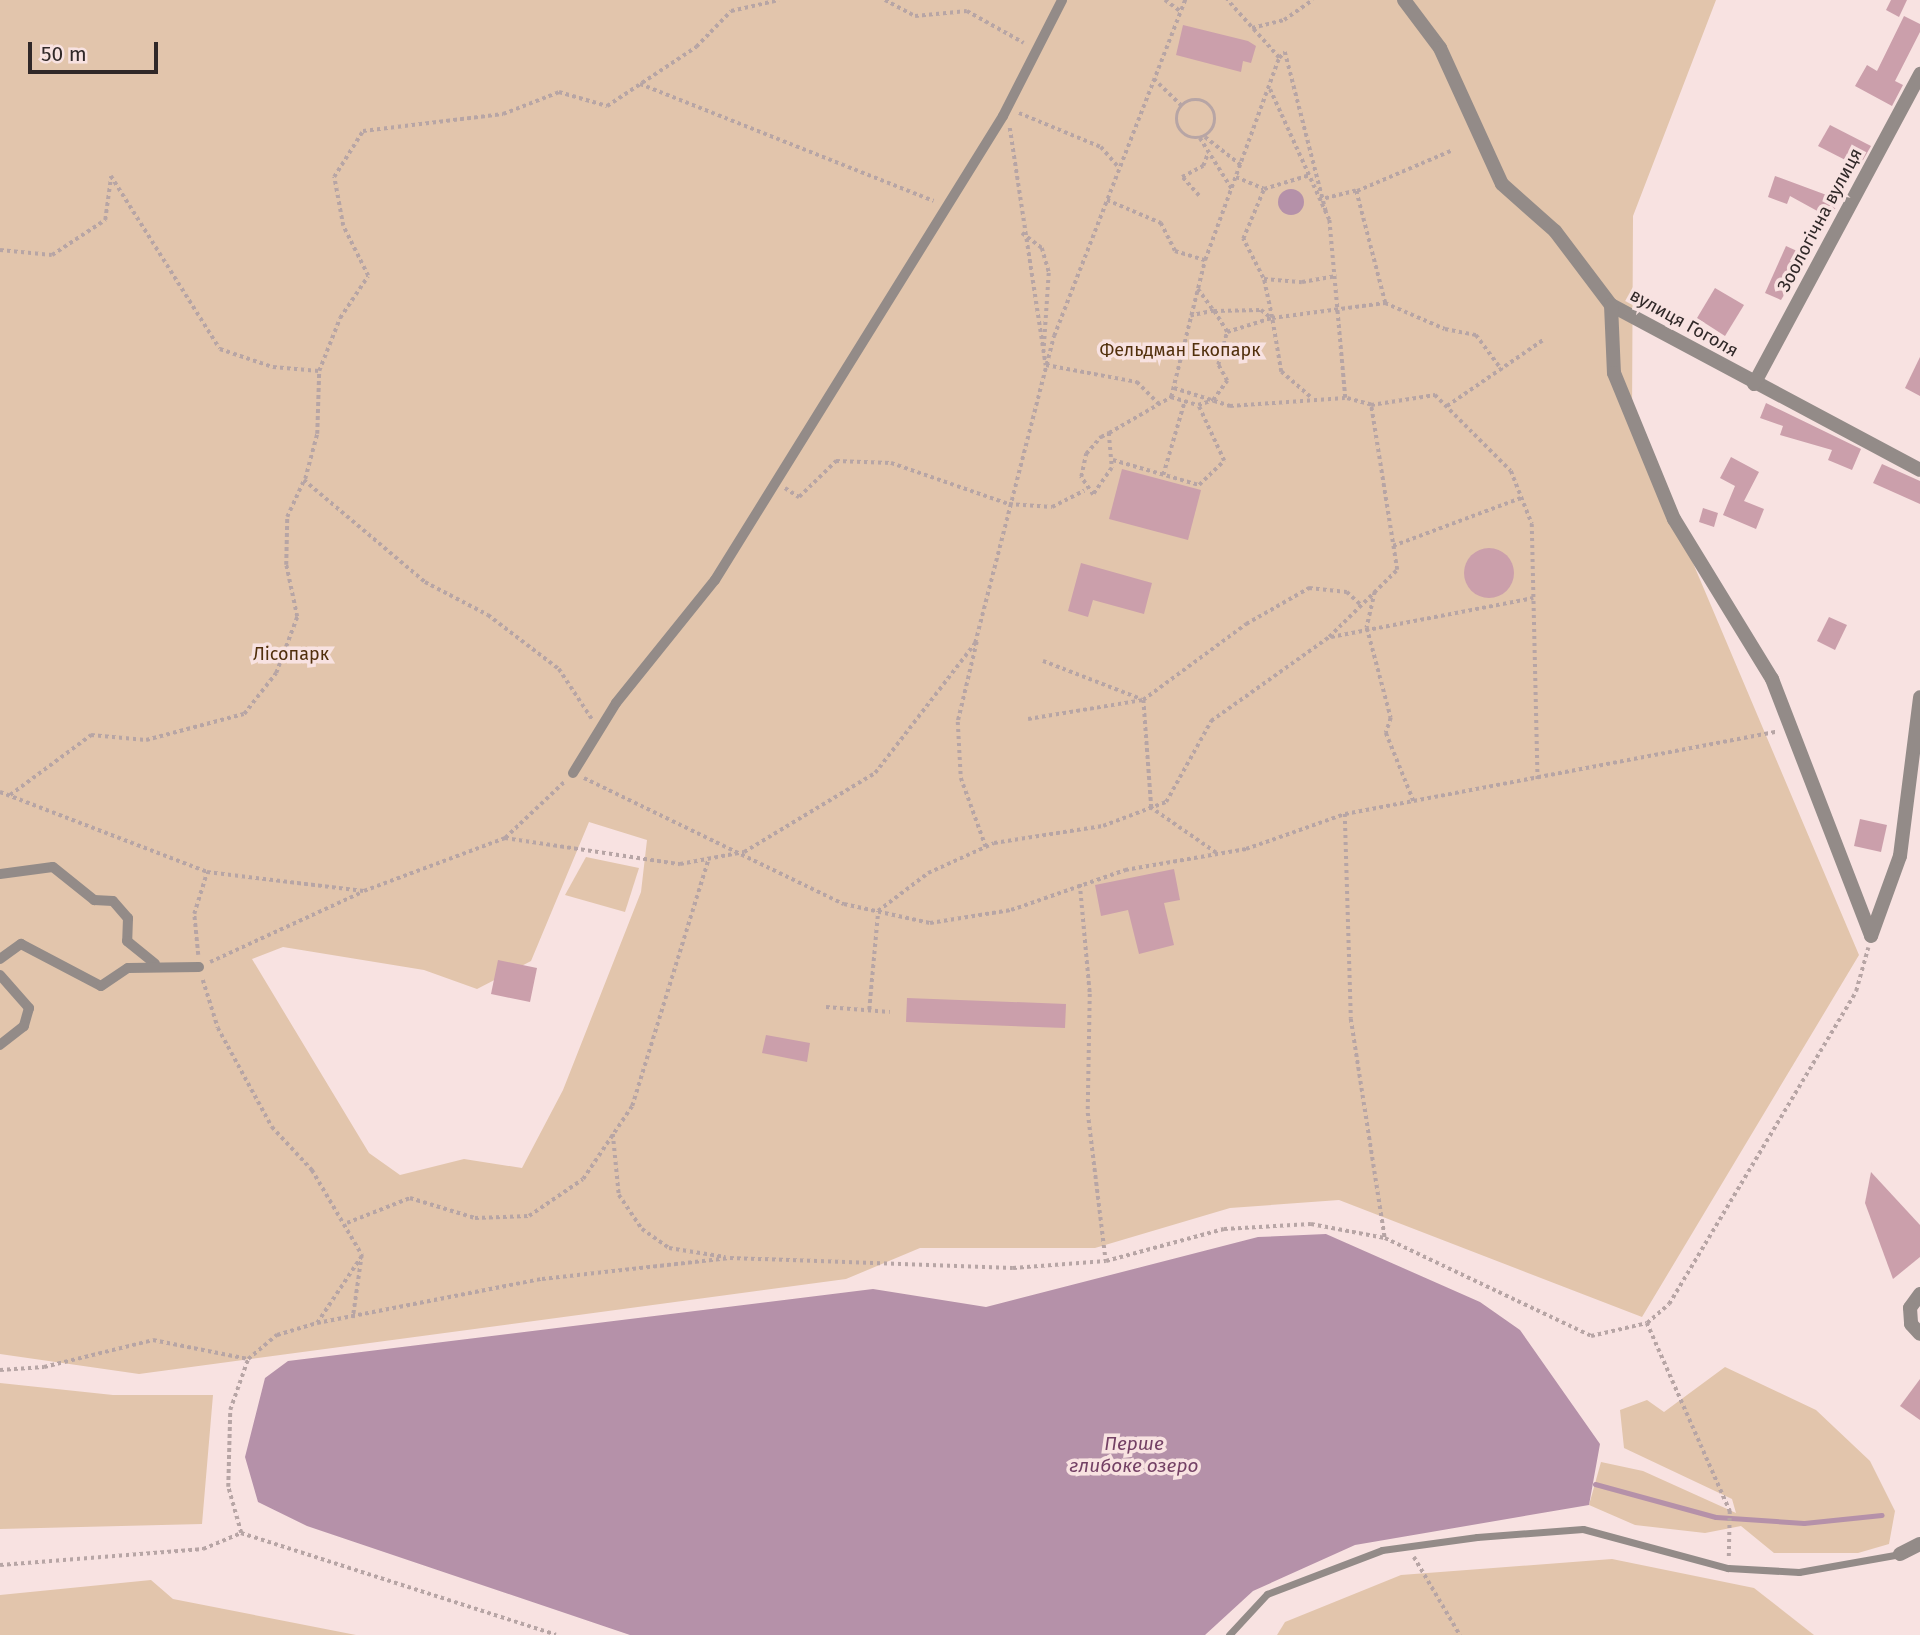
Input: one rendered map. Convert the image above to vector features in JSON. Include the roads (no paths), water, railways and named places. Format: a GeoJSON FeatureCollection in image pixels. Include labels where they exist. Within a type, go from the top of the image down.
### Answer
{"type":"FeatureCollection","features":[{"type":"Feature","properties":{"kind":"street"},"geometry":{"type":"LineString","coordinates":[[573,773],[599,731],[715,580],[1007,108],[1039,52],[1062,0]]}},
{"type":"Feature","properties":{"kind":"street","name":"вулиця Гоголя"},"geometry":{"type":"LineString","coordinates":[[1404,0],[1440,48],[1502,184],[1555,231],[1611,305],[1920,470]]}},
{"type":"Feature","properties":{"kind":"street","name":"Зоологічна вулиця"},"geometry":{"type":"LineString","coordinates":[[1754,383],[1920,74]]}},
{"type":"Feature","properties":{"kind":"street"},"geometry":{"type":"LineString","coordinates":[[1611,305],[1614,373],[1669,506],[1772,679],[1789,729],[1871,936],[1900,856],[1920,697]]}},
{"type":"Feature","properties":{"kind":"street"},"geometry":{"type":"LineString","coordinates":[[0,874],[53,867],[94,900],[113,901],[128,918],[127,941],[155,964]]}},
{"type":"Feature","properties":{"kind":"street"},"geometry":{"type":"LineString","coordinates":[[0,959],[21,944],[101,986],[128,968],[155,964],[199,967]]}},
{"type":"Feature","properties":{"kind":"street"},"geometry":{"type":"LineString","coordinates":[[0,975],[29,1008],[24,1026],[0,1045]]}},
{"type":"Feature","properties":{"kind":"street"},"geometry":{"type":"LineString","coordinates":[[1920,1294],[1910,1308],[1911,1324],[1920,1335]]}},
{"type":"Feature","properties":{"kind":"street"},"geometry":{"type":"LineString","coordinates":[[1900,1554],[1920,1544]]}},
{"type":"Feature","properties":{"kind":"lane"},"geometry":{"type":"LineString","coordinates":[[1229,1635],[1267,1594],[1382,1550],[1408,1546],[1583,1529],[1727,1568],[1799,1572],[1900,1554]]}},
{"type":"Feature","properties":{"kind":"water"},"geometry":{"type":"Polygon","coordinates":[[[1291,189],[1300,193],[1304,202],[1300,211],[1291,215],[1282,211],[1278,202],[1282,193],[1291,189]]]}},
{"type":"Feature","properties":{"kind":"water","name":"Перше глибоке озеро"},"geometry":{"type":"Polygon","coordinates":[[[1326,1234],[1480,1302],[1520,1330],[1600,1444],[1589,1505],[1355,1545],[1253,1591],[1205,1635],[630,1635],[307,1526],[258,1502],[245,1457],[265,1378],[288,1361],[873,1289],[986,1307],[1258,1237],[1326,1234]]]}},
{"type":"Feature","properties":{"kind":"waterway"},"geometry":{"type":"LineString","coordinates":[[1595,1484],[1716,1517],[1804,1523],[1882,1515]]}},
{"type":"Feature","properties":{"kind":"park label","name":"Фельдман Екопарк"},"geometry":{"type":"Point","coordinates":[1180,350]}},
{"type":"Feature","properties":{"kind":"park label","name":"Лісопарк"},"geometry":{"type":"Point","coordinates":[291,654]}}]}
